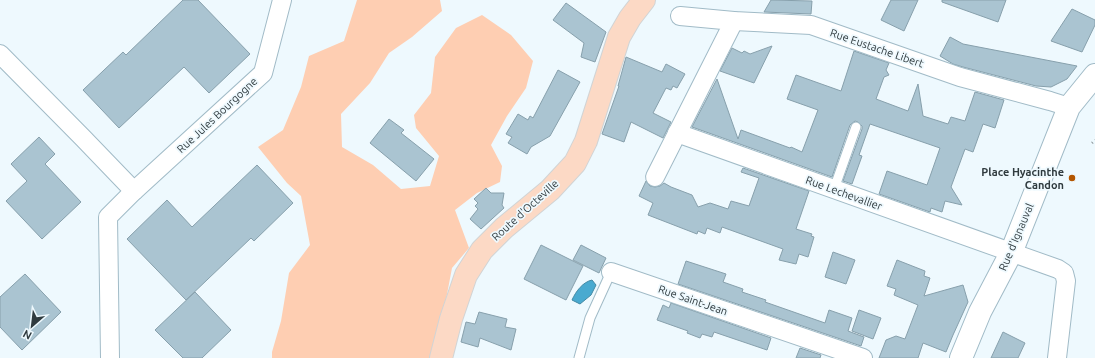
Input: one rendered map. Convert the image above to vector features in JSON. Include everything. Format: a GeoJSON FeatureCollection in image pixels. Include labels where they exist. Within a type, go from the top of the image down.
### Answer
{"type":"FeatureCollection","features":[{"type":"Feature","properties":{"kind":"main road","name":"Route d'Octeville"},"geometry":{"type":"LineString","coordinates":[[441,358],[451,319],[466,275],[482,250],[504,228],[550,190],[575,163],[586,141],[619,37],[642,1]]}},
{"type":"Feature","properties":{"kind":"street","name":"Rue Jules Bourgogne"},"geometry":{"type":"LineString","coordinates":[[110,358],[108,218],[134,191],[263,73],[282,0]]}},
{"type":"Feature","properties":{"kind":"street","name":"Rue Eustache Libert"},"geometry":{"type":"LineString","coordinates":[[680,16],[734,21],[811,25],[960,77],[1069,107]]}},
{"type":"Feature","properties":{"kind":"street"},"geometry":{"type":"LineString","coordinates":[[655,177],[734,21]]}},
{"type":"Feature","properties":{"kind":"street"},"geometry":{"type":"LineString","coordinates":[[0,54],[134,191]]}},
{"type":"Feature","properties":{"kind":"street","name":"Rue d'Ignauval"},"geometry":{"type":"LineString","coordinates":[[961,358],[980,312],[1011,253],[1069,107],[1095,75]]}},
{"type":"Feature","properties":{"kind":"street","name":"Rue Lechevallier"},"geometry":{"type":"LineString","coordinates":[[677,133],[1058,269],[1064,273],[1066,280],[1057,358]]}},
{"type":"Feature","properties":{"kind":"street","name":"Rue Saint-Jean"},"geometry":{"type":"LineString","coordinates":[[612,272],[862,358]]}},
{"type":"Feature","properties":{"kind":"lane"},"geometry":{"type":"LineString","coordinates":[[834,189],[856,127]]}},
{"type":"Feature","properties":{"kind":"lane","name":"Rue Saint-Jean"},"geometry":{"type":"LineString","coordinates":[[579,358],[590,318],[612,272]]}},
{"type":"Feature","properties":{"kind":"shaded area"},"geometry":{"type":"Polygon","coordinates":[[[357,0],[440,0],[442,11],[412,37],[389,53],[370,83],[341,114],[342,147],[373,165],[401,189],[430,186],[439,156],[416,128],[414,115],[431,93],[435,57],[456,28],[482,15],[511,35],[533,61],[526,88],[507,116],[491,145],[502,166],[500,182],[477,193],[455,210],[469,248],[452,268],[444,310],[432,358],[272,358],[272,352],[281,321],[289,273],[310,245],[301,196],[287,183],[258,147],[283,130],[301,87],[309,56],[344,41],[357,0]]]}},
{"type":"Feature","properties":{"kind":"water"},"geometry":{"type":"Polygon","coordinates":[[[592,280],[596,285],[591,295],[580,304],[572,300],[580,287],[592,280]]]}},
{"type":"Feature","properties":{"kind":"building"},"geometry":{"type":"Polygon","coordinates":[[[183,0],[198,0],[250,54],[209,93],[184,67],[119,128],[83,90],[123,52],[126,55],[183,0]]]}},
{"type":"Feature","properties":{"kind":"building"},"geometry":{"type":"Polygon","coordinates":[[[771,0],[812,1],[811,14],[764,12],[771,0]]]}},
{"type":"Feature","properties":{"kind":"building"},"geometry":{"type":"Polygon","coordinates":[[[891,0],[918,0],[904,31],[881,20],[891,0]]]}},
{"type":"Feature","properties":{"kind":"building"},"geometry":{"type":"Polygon","coordinates":[[[942,0],[1006,0],[998,22],[942,2],[942,0]]]}},
{"type":"Feature","properties":{"kind":"building"},"geometry":{"type":"Polygon","coordinates":[[[566,3],[606,32],[595,62],[581,57],[584,43],[553,20],[566,3]]]}},
{"type":"Feature","properties":{"kind":"building"},"geometry":{"type":"Polygon","coordinates":[[[1072,9],[1095,20],[1095,25],[1082,52],[1051,41],[1072,9]]]}},
{"type":"Feature","properties":{"kind":"building"},"geometry":{"type":"Polygon","coordinates":[[[950,37],[963,44],[1077,66],[1067,79],[1051,87],[1036,86],[953,64],[940,56],[950,37]]]}},
{"type":"Feature","properties":{"kind":"building"},"geometry":{"type":"Polygon","coordinates":[[[772,46],[754,83],[720,71],[732,48],[742,53],[744,51],[750,54],[772,46]]]}},
{"type":"Feature","properties":{"kind":"building"},"geometry":{"type":"Polygon","coordinates":[[[854,51],[889,63],[886,70],[889,75],[884,77],[876,99],[908,111],[918,84],[923,116],[948,124],[951,117],[965,121],[975,92],[1004,100],[995,128],[983,124],[973,152],[965,149],[951,187],[962,205],[945,201],[942,212],[931,208],[930,212],[879,194],[887,171],[927,185],[940,148],[870,124],[859,155],[862,156],[852,184],[843,181],[862,129],[862,126],[858,122],[855,121],[850,125],[832,177],[692,127],[717,79],[738,139],[741,130],[802,152],[818,110],[787,99],[796,75],[841,91],[854,51]]]}},
{"type":"Feature","properties":{"kind":"building"},"geometry":{"type":"Polygon","coordinates":[[[626,57],[662,72],[666,64],[685,74],[677,88],[673,86],[671,90],[666,88],[653,113],[671,122],[663,138],[631,122],[624,142],[602,134],[619,86],[626,57]]]}},
{"type":"Feature","properties":{"kind":"building"},"geometry":{"type":"Polygon","coordinates":[[[558,70],[580,82],[550,136],[531,147],[527,154],[508,143],[512,137],[506,134],[518,114],[528,120],[530,116],[533,118],[558,70]]]}},
{"type":"Feature","properties":{"kind":"building"},"geometry":{"type":"Polygon","coordinates":[[[389,119],[404,130],[401,133],[434,159],[416,181],[370,143],[389,119]]]}},
{"type":"Feature","properties":{"kind":"building"},"geometry":{"type":"Polygon","coordinates":[[[39,137],[55,154],[45,164],[81,202],[42,239],[6,201],[27,181],[11,164],[39,137]]]}},
{"type":"Feature","properties":{"kind":"building"},"geometry":{"type":"Polygon","coordinates":[[[257,165],[293,203],[254,241],[251,238],[186,300],[127,239],[167,200],[192,227],[257,165]]]}},
{"type":"Feature","properties":{"kind":"building"},"geometry":{"type":"Polygon","coordinates":[[[743,168],[809,191],[796,229],[812,234],[811,236],[814,237],[808,257],[799,254],[796,264],[779,260],[783,249],[722,227],[720,233],[707,228],[705,234],[698,231],[697,234],[648,215],[653,203],[639,196],[646,181],[650,186],[660,186],[664,183],[692,195],[698,207],[710,203],[728,209],[731,201],[749,206],[759,178],[741,172],[743,168]]]}},
{"type":"Feature","properties":{"kind":"building"},"geometry":{"type":"Polygon","coordinates":[[[486,188],[491,193],[504,193],[502,205],[504,208],[481,229],[470,219],[478,209],[475,206],[478,203],[474,199],[486,188]]]}},
{"type":"Feature","properties":{"kind":"building"},"geometry":{"type":"Polygon","coordinates":[[[541,245],[583,266],[566,300],[524,279],[541,245]]]}},
{"type":"Feature","properties":{"kind":"building"},"geometry":{"type":"Polygon","coordinates":[[[581,245],[606,258],[599,273],[573,260],[581,245]]]}},
{"type":"Feature","properties":{"kind":"building"},"geometry":{"type":"Polygon","coordinates":[[[833,252],[855,260],[846,284],[825,277],[833,252]]]}},
{"type":"Feature","properties":{"kind":"building"},"geometry":{"type":"Polygon","coordinates":[[[897,260],[925,271],[924,276],[930,278],[924,296],[963,285],[968,302],[946,352],[923,343],[918,358],[879,358],[886,340],[896,336],[905,339],[918,305],[894,295],[896,289],[887,286],[897,260]]]}},
{"type":"Feature","properties":{"kind":"building"},"geometry":{"type":"Polygon","coordinates":[[[686,261],[726,274],[723,282],[743,289],[742,292],[766,300],[765,302],[825,323],[829,310],[852,318],[848,331],[864,337],[861,346],[678,284],[686,261]]]}},
{"type":"Feature","properties":{"kind":"building"},"geometry":{"type":"Polygon","coordinates":[[[25,274],[61,312],[22,350],[0,327],[0,297],[25,274]]]}},
{"type":"Feature","properties":{"kind":"building"},"geometry":{"type":"Polygon","coordinates":[[[195,292],[231,330],[202,358],[183,358],[155,330],[195,292]]]}},
{"type":"Feature","properties":{"kind":"building"},"geometry":{"type":"Polygon","coordinates":[[[671,303],[771,338],[767,350],[714,332],[712,337],[702,334],[700,338],[687,333],[688,331],[657,320],[663,305],[669,308],[671,303]]]}},
{"type":"Feature","properties":{"kind":"building"},"geometry":{"type":"Polygon","coordinates":[[[859,310],[881,318],[873,339],[852,331],[859,310]]]}},
{"type":"Feature","properties":{"kind":"building"},"geometry":{"type":"Polygon","coordinates":[[[479,312],[507,319],[505,327],[516,329],[511,350],[480,338],[478,347],[461,342],[466,322],[475,324],[479,312]]]}},
{"type":"Feature","properties":{"kind":"building"},"geometry":{"type":"Polygon","coordinates":[[[1003,332],[1025,343],[1018,358],[991,358],[1003,332]]]}},
{"type":"Feature","properties":{"kind":"building"},"geometry":{"type":"Polygon","coordinates":[[[800,348],[821,355],[820,358],[796,358],[800,348]]]}},
{"type":"Feature","properties":{"kind":"place","name":"Place Hyacinthe Candon"},"geometry":{"type":"Point","coordinates":[1072,178]}}]}
